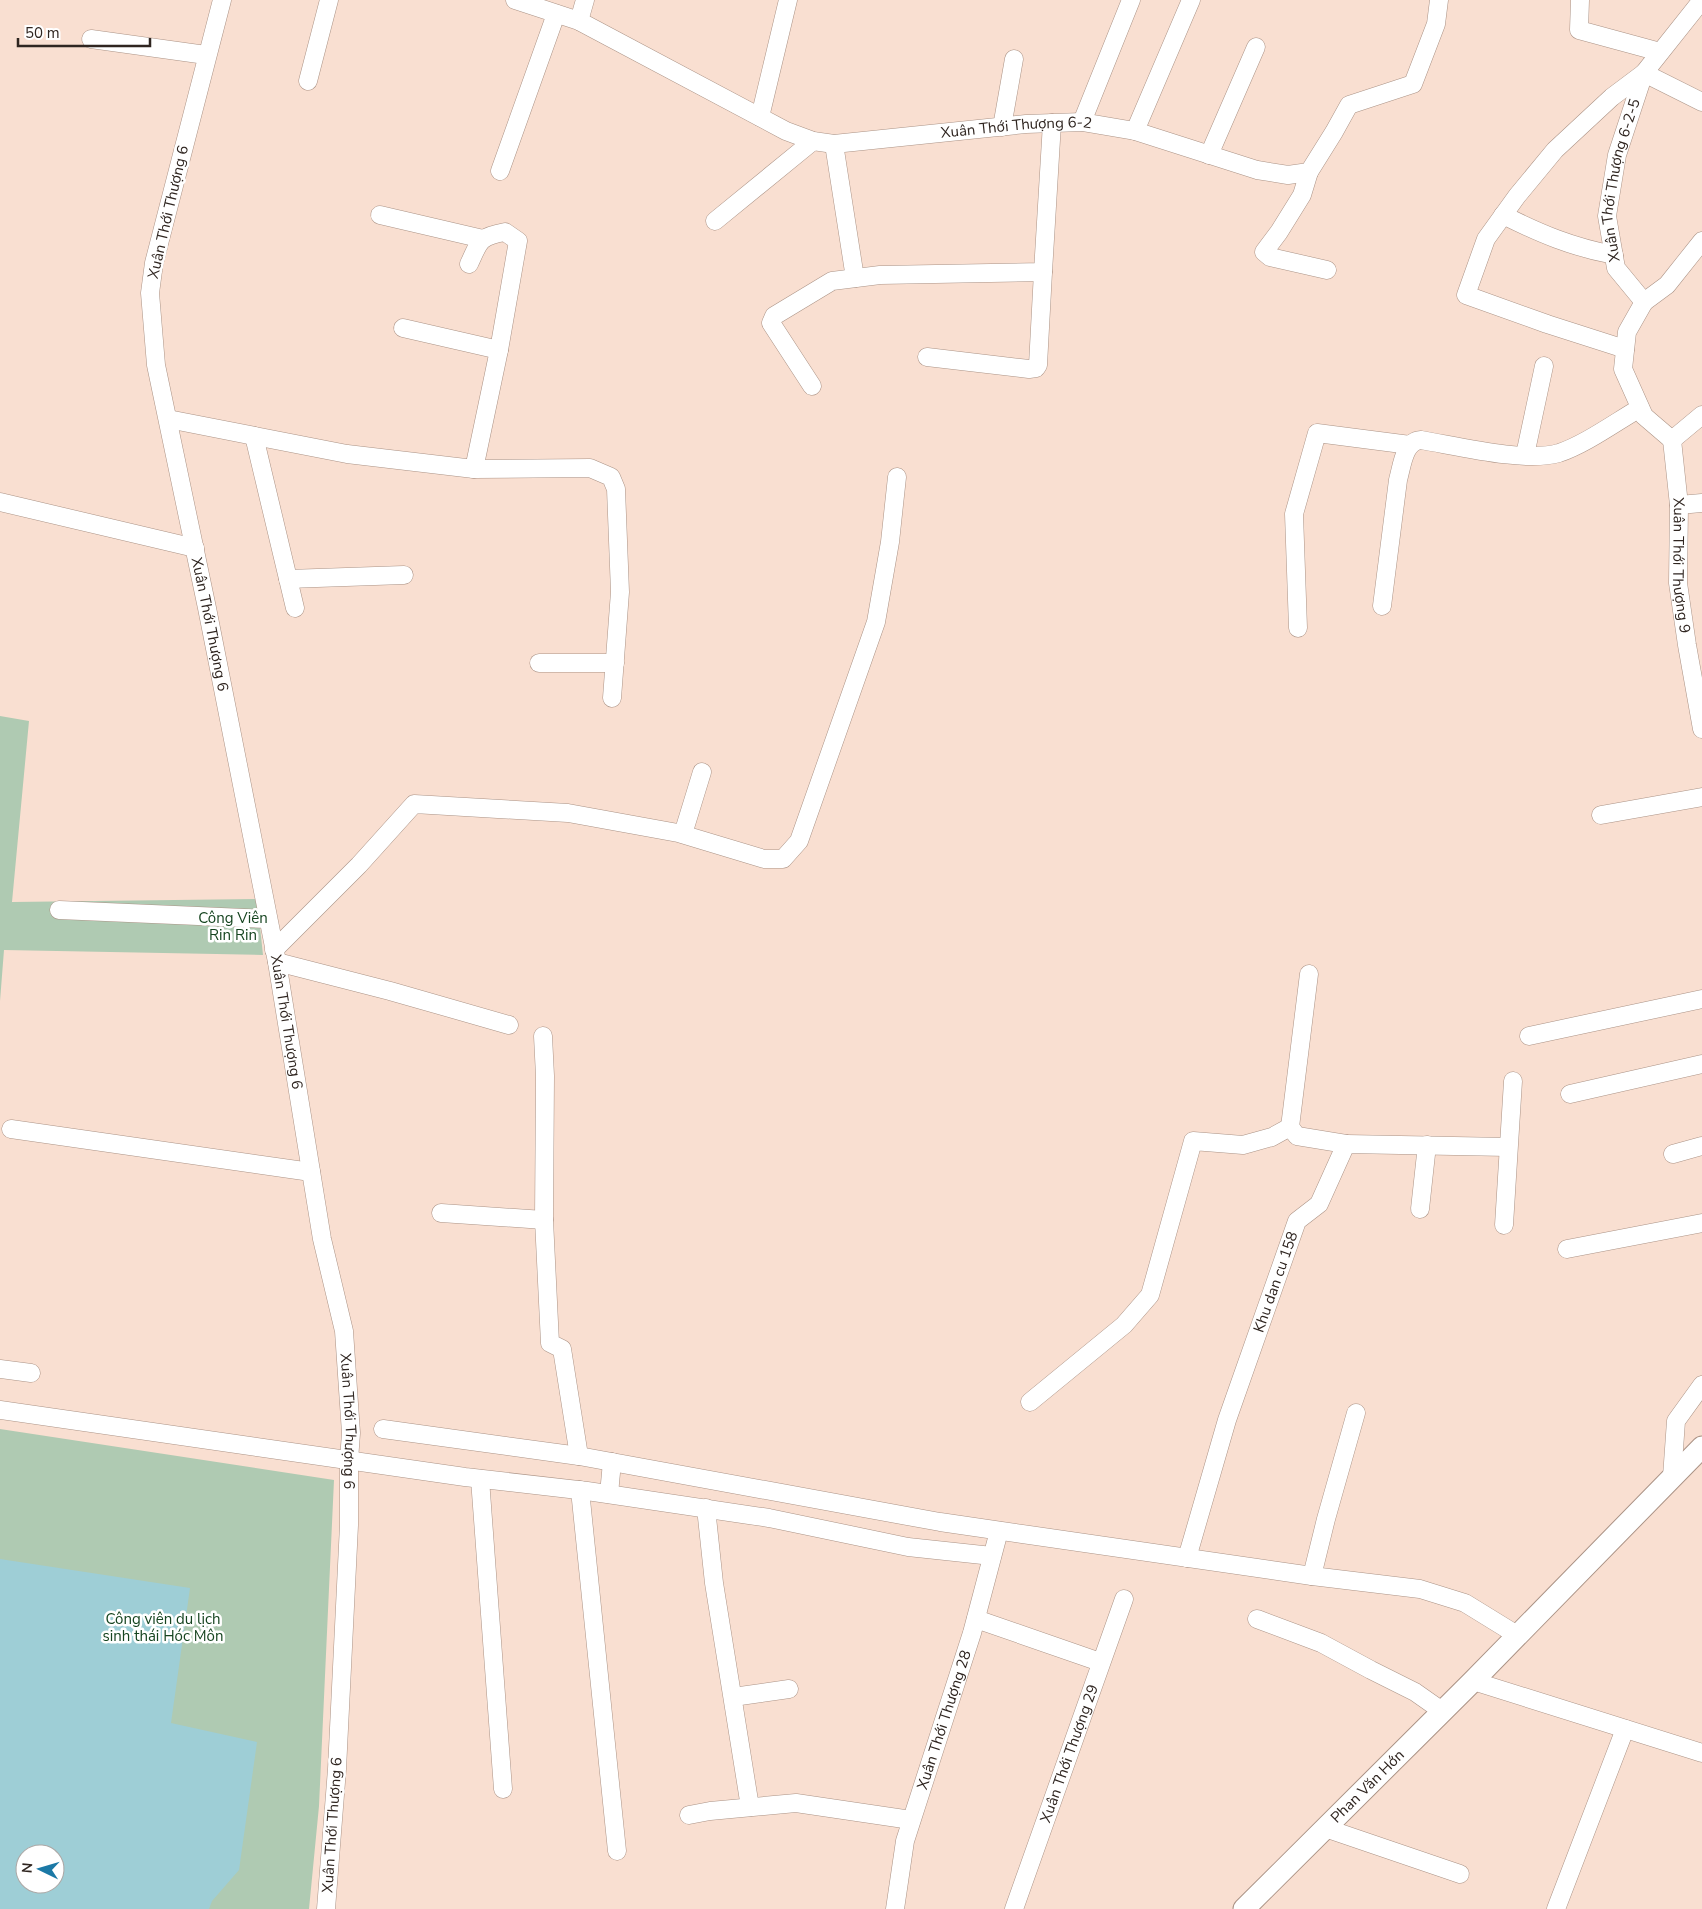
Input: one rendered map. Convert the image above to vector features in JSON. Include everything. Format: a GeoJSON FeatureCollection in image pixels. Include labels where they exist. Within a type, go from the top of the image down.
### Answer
{"type":"FeatureCollection","features":[{"type":"Feature","properties":{"kind":"main road"},"geometry":{"type":"LineString","coordinates":[[1512,1640],[1702,1447]]}},
{"type":"Feature","properties":{"kind":"main road","name":"Phan Văn Hớn"},"geometry":{"type":"LineString","coordinates":[[1244,1909],[1512,1640]]}},
{"type":"Feature","properties":{"kind":"street","name":"Xuân Thới Thượng 6"},"geometry":{"type":"LineString","coordinates":[[222,0],[206,55],[154,263],[150,293],[156,365],[195,548],[275,956],[322,1239],[344,1331],[351,1433],[349,1524],[338,1750],[326,1909]]}},
{"type":"Feature","properties":{"kind":"street"},"geometry":{"type":"LineString","coordinates":[[308,81],[329,0]]}},
{"type":"Feature","properties":{"kind":"street","name":"Xuân Thới Thượng 6-2"},"geometry":{"type":"LineString","coordinates":[[515,0],[579,21],[786,131],[813,141],[834,144],[1002,127],[1082,122],[1135,131],[1257,170],[1288,175],[1309,172]]}},
{"type":"Feature","properties":{"kind":"street"},"geometry":{"type":"LineString","coordinates":[[579,21],[585,0]]}},
{"type":"Feature","properties":{"kind":"street"},"geometry":{"type":"LineString","coordinates":[[760,117],[788,0]]}},
{"type":"Feature","properties":{"kind":"street"},"geometry":{"type":"LineString","coordinates":[[1082,122],[1132,0]]}},
{"type":"Feature","properties":{"kind":"street"},"geometry":{"type":"LineString","coordinates":[[1135,131],[1190,0]]}},
{"type":"Feature","properties":{"kind":"street"},"geometry":{"type":"LineString","coordinates":[[1327,270],[1270,257],[1264,252],[1302,196],[1309,172],[1349,105],[1413,84],[1436,24],[1439,0]]}},
{"type":"Feature","properties":{"kind":"street"},"geometry":{"type":"LineString","coordinates":[[1580,0],[1579,30],[1660,52]]}},
{"type":"Feature","properties":{"kind":"street","name":"Xuân Thới Thượng 6-2-5"},"geometry":{"type":"LineString","coordinates":[[1644,302],[1616,268],[1607,216],[1617,155],[1644,73],[1702,0]]}},
{"type":"Feature","properties":{"kind":"street"},"geometry":{"type":"LineString","coordinates":[[500,171],[556,14]]}},
{"type":"Feature","properties":{"kind":"street"},"geometry":{"type":"LineString","coordinates":[[91,39],[206,55]]}},
{"type":"Feature","properties":{"kind":"street"},"geometry":{"type":"LineString","coordinates":[[1209,155],[1256,47]]}},
{"type":"Feature","properties":{"kind":"street"},"geometry":{"type":"LineString","coordinates":[[1002,127],[1014,59]]}},
{"type":"Feature","properties":{"kind":"street"},"geometry":{"type":"LineString","coordinates":[[1625,349],[1466,295],[1486,239],[1503,215],[1555,150],[1612,97],[1644,73],[1702,102]]}},
{"type":"Feature","properties":{"kind":"street"},"geometry":{"type":"LineString","coordinates":[[927,357],[1029,369],[1036,368],[1038,365],[1052,123]]}},
{"type":"Feature","properties":{"kind":"street"},"geometry":{"type":"LineString","coordinates":[[715,221],[813,141]]}},
{"type":"Feature","properties":{"kind":"street"},"geometry":{"type":"LineString","coordinates":[[834,144],[855,278]]}},
{"type":"Feature","properties":{"kind":"street"},"geometry":{"type":"LineString","coordinates":[[380,215],[483,239]]}},
{"type":"Feature","properties":{"kind":"street"},"geometry":{"type":"LineString","coordinates":[[1503,215],[1546,236],[1588,250],[1614,255]]}},
{"type":"Feature","properties":{"kind":"street"},"geometry":{"type":"LineString","coordinates":[[469,264],[479,242],[487,236],[505,232],[518,241],[499,350],[474,469]]}},
{"type":"Feature","properties":{"kind":"street"},"geometry":{"type":"LineString","coordinates":[[1702,240],[1667,286],[1644,302],[1627,332],[1623,369],[1644,416],[1672,440],[1702,415]]}},
{"type":"Feature","properties":{"kind":"street"},"geometry":{"type":"LineString","coordinates":[[812,386],[771,322],[774,316],[832,281],[880,275],[1043,272]]}},
{"type":"Feature","properties":{"kind":"street"},"geometry":{"type":"LineString","coordinates":[[403,328],[499,350]]}},
{"type":"Feature","properties":{"kind":"street"},"geometry":{"type":"LineString","coordinates":[[1524,455],[1544,366]]}},
{"type":"Feature","properties":{"kind":"street"},"geometry":{"type":"LineString","coordinates":[[1382,606],[1398,480],[1403,460],[1410,445],[1415,440],[1541,457],[1560,452],[1640,408]]}},
{"type":"Feature","properties":{"kind":"street"},"geometry":{"type":"LineString","coordinates":[[168,419],[347,454],[474,469],[590,468],[611,477],[616,489],[620,592],[612,698]]}},
{"type":"Feature","properties":{"kind":"street"},"geometry":{"type":"LineString","coordinates":[[1298,628],[1294,514],[1317,433],[1410,445]]}},
{"type":"Feature","properties":{"kind":"street"},"geometry":{"type":"LineString","coordinates":[[254,436],[295,608]]}},
{"type":"Feature","properties":{"kind":"street","name":"Xuân Thới Thượng 9"},"geometry":{"type":"LineString","coordinates":[[1672,440],[1679,506],[1678,583],[1702,729]]}},
{"type":"Feature","properties":{"kind":"street"},"geometry":{"type":"LineString","coordinates":[[509,1025],[275,956],[414,804],[568,813],[682,834],[764,859],[783,859],[799,841],[876,622],[890,542],[897,477]]}},
{"type":"Feature","properties":{"kind":"street"},"geometry":{"type":"LineString","coordinates":[[0,502],[195,548]]}},
{"type":"Feature","properties":{"kind":"street"},"geometry":{"type":"LineString","coordinates":[[1679,506],[1702,502]]}},
{"type":"Feature","properties":{"kind":"street"},"geometry":{"type":"LineString","coordinates":[[288,578],[404,575]]}},
{"type":"Feature","properties":{"kind":"street"},"geometry":{"type":"LineString","coordinates":[[539,664],[615,663]]}},
{"type":"Feature","properties":{"kind":"street"},"geometry":{"type":"LineString","coordinates":[[682,834],[702,772]]}},
{"type":"Feature","properties":{"kind":"street"},"geometry":{"type":"LineString","coordinates":[[1601,815],[1702,796]]}},
{"type":"Feature","properties":{"kind":"street"},"geometry":{"type":"LineString","coordinates":[[59,910],[267,919]]}},
{"type":"Feature","properties":{"kind":"street"},"geometry":{"type":"LineString","coordinates":[[1309,974],[1290,1127],[1296,1136],[1346,1144],[1508,1148]]}},
{"type":"Feature","properties":{"kind":"street"},"geometry":{"type":"LineString","coordinates":[[1528,1036],[1702,998]]}},
{"type":"Feature","properties":{"kind":"street"},"geometry":{"type":"LineString","coordinates":[[543,1036],[545,1076],[544,1220],[550,1343],[562,1349],[578,1456]]}},
{"type":"Feature","properties":{"kind":"street"},"geometry":{"type":"LineString","coordinates":[[1570,1094],[1702,1064]]}},
{"type":"Feature","properties":{"kind":"street"},"geometry":{"type":"LineString","coordinates":[[1504,1225],[1512,1081]]}},
{"type":"Feature","properties":{"kind":"street"},"geometry":{"type":"LineString","coordinates":[[1030,1402],[1124,1325],[1150,1295],[1193,1141],[1243,1145],[1272,1137],[1290,1127]]}},
{"type":"Feature","properties":{"kind":"street"},"geometry":{"type":"LineString","coordinates":[[11,1129],[311,1172]]}},
{"type":"Feature","properties":{"kind":"street","name":"Khu dan cu 158"},"geometry":{"type":"LineString","coordinates":[[1187,1558],[1228,1420],[1297,1221],[1319,1204],[1346,1144]]}},
{"type":"Feature","properties":{"kind":"street"},"geometry":{"type":"LineString","coordinates":[[1420,1209],[1427,1145]]}},
{"type":"Feature","properties":{"kind":"street"},"geometry":{"type":"LineString","coordinates":[[1673,1154],[1702,1146]]}},
{"type":"Feature","properties":{"kind":"street"},"geometry":{"type":"LineString","coordinates":[[441,1213],[544,1220]]}},
{"type":"Feature","properties":{"kind":"street"},"geometry":{"type":"LineString","coordinates":[[1567,1249],[1702,1223]]}},
{"type":"Feature","properties":{"kind":"street"},"geometry":{"type":"LineString","coordinates":[[0,1369],[31,1373]]}},
{"type":"Feature","properties":{"kind":"street"},"geometry":{"type":"LineString","coordinates":[[1672,1477],[1676,1421],[1702,1385]]}},
{"type":"Feature","properties":{"kind":"street"},"geometry":{"type":"LineString","coordinates":[[0,1410],[205,1441],[706,1508],[769,1518],[908,1547],[992,1556]]}},
{"type":"Feature","properties":{"kind":"street"},"geometry":{"type":"LineString","coordinates":[[1312,1576],[1356,1413]]}},
{"type":"Feature","properties":{"kind":"street"},"geometry":{"type":"LineString","coordinates":[[383,1429],[578,1456],[940,1522],[1312,1576],[1420,1588],[1465,1603],[1512,1640]]}},
{"type":"Feature","properties":{"kind":"street"},"geometry":{"type":"LineString","coordinates":[[609,1494],[612,1462]]}},
{"type":"Feature","properties":{"kind":"street"},"geometry":{"type":"LineString","coordinates":[[480,1479],[503,1789]]}},
{"type":"Feature","properties":{"kind":"street"},"geometry":{"type":"LineString","coordinates":[[580,1490],[617,1851]]}},
{"type":"Feature","properties":{"kind":"street"},"geometry":{"type":"LineString","coordinates":[[706,1508],[714,1583],[750,1808]]}},
{"type":"Feature","properties":{"kind":"street","name":"Xuân Thới Thượng 28"},"geometry":{"type":"LineString","coordinates":[[895,1909],[905,1841],[976,1619],[1000,1531]]}},
{"type":"Feature","properties":{"kind":"street","name":"Xuân Thới Thượng 29"},"geometry":{"type":"LineString","coordinates":[[1014,1909],[1100,1662],[1124,1599]]}},
{"type":"Feature","properties":{"kind":"street"},"geometry":{"type":"LineString","coordinates":[[976,1619],[1100,1662]]}},
{"type":"Feature","properties":{"kind":"street"},"geometry":{"type":"LineString","coordinates":[[1257,1619],[1321,1642],[1416,1692],[1442,1711]]}},
{"type":"Feature","properties":{"kind":"street"},"geometry":{"type":"LineString","coordinates":[[1473,1681],[1702,1753]]}},
{"type":"Feature","properties":{"kind":"street"},"geometry":{"type":"LineString","coordinates":[[733,1698],[789,1689]]}},
{"type":"Feature","properties":{"kind":"street"},"geometry":{"type":"LineString","coordinates":[[1556,1909],[1625,1730]]}},
{"type":"Feature","properties":{"kind":"street"},"geometry":{"type":"LineString","coordinates":[[689,1815],[796,1803],[911,1820]]}},
{"type":"Feature","properties":{"kind":"street"},"geometry":{"type":"LineString","coordinates":[[1325,1828],[1460,1874]]}},
{"type":"Feature","properties":{"kind":"green space","name":"Công Viên Rin Rin"},"geometry":{"type":"Polygon","coordinates":[[[0,716],[29,721],[12,902],[257,899],[263,955],[4,950],[0,1001],[0,716]]]}},
{"type":"Feature","properties":{"kind":"green space","name":"Công viên du lịch sinh thái Hóc Môn"},"geometry":{"type":"Polygon","coordinates":[[[0,1429],[334,1480],[319,1806],[309,1909],[0,1909],[0,1429]]]}},
{"type":"Feature","properties":{"kind":"water"},"geometry":{"type":"Polygon","coordinates":[[[0,1559],[190,1588],[171,1723],[257,1742],[239,1870],[212,1901],[209,1909],[0,1909],[0,1559]]]}}]}
